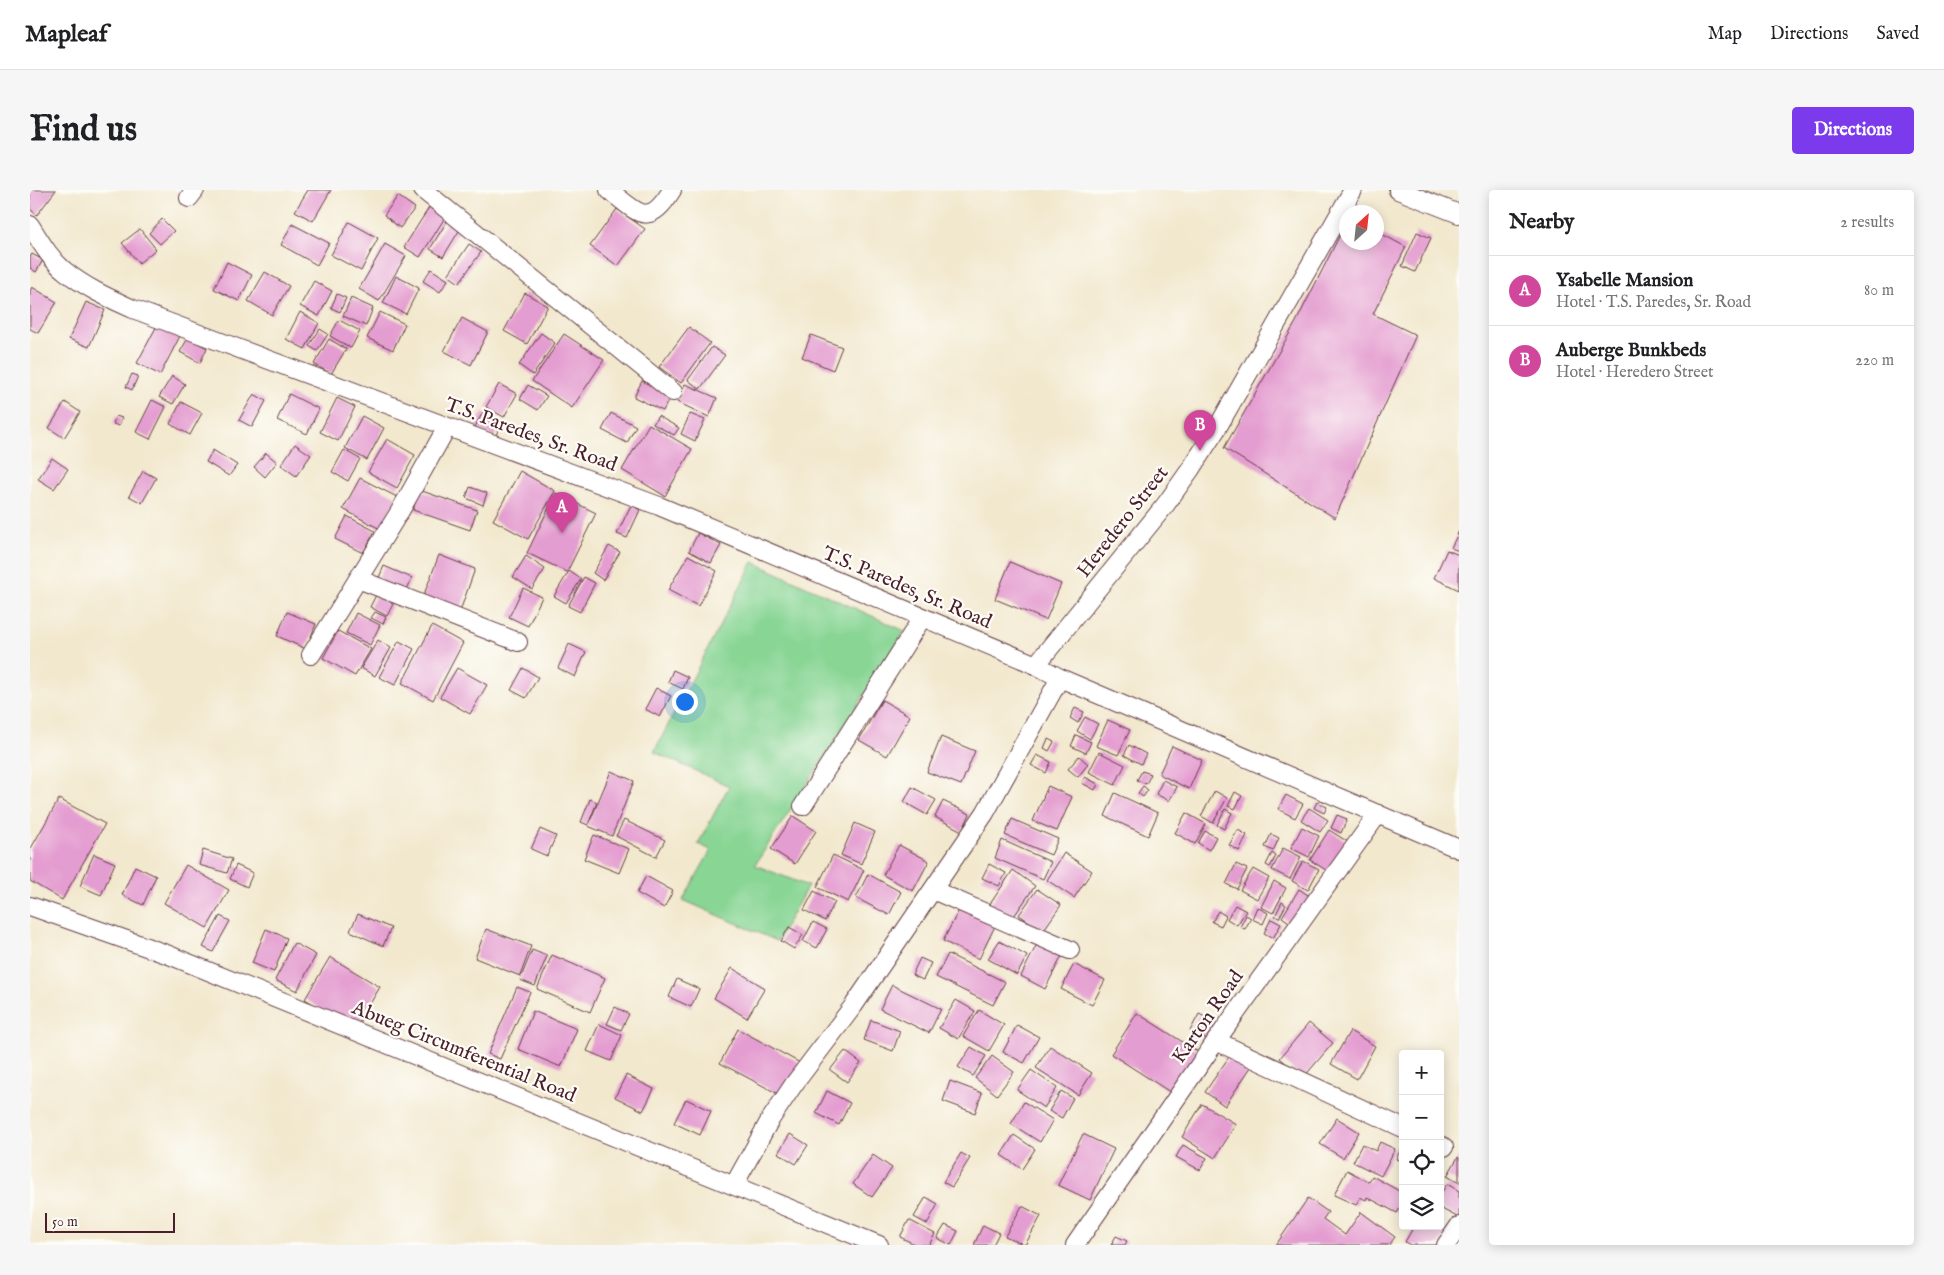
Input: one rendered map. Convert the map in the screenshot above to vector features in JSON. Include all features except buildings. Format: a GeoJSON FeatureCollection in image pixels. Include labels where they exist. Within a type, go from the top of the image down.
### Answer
{"type":"FeatureCollection","features":[{"type":"Feature","properties":{"kind":"street"},"geometry":{"type":"LineString","coordinates":[[423,190],[673,392]]}},
{"type":"Feature","properties":{"kind":"street"},"geometry":{"type":"LineString","coordinates":[[609,190],[633,208],[642,213],[650,214],[657,211],[672,190]]}},
{"type":"Feature","properties":{"kind":"street","name":"Heredero Street"},"geometry":{"type":"LineString","coordinates":[[1036,665],[1166,504],[1190,470],[1216,430],[1353,190]]}},
{"type":"Feature","properties":{"kind":"street"},"geometry":{"type":"LineString","coordinates":[[1398,190],[1459,214]]}},
{"type":"Feature","properties":{"kind":"street","name":"T.S. Paredes, Sr. Road"},"geometry":{"type":"LineString","coordinates":[[30,225],[45,249],[64,270],[93,291],[133,309],[659,506],[1036,665],[1060,678],[1459,849]]}},
{"type":"Feature","properties":{"kind":"street"},"geometry":{"type":"LineString","coordinates":[[311,655],[400,511],[447,426]]}},
{"type":"Feature","properties":{"kind":"street"},"geometry":{"type":"LineString","coordinates":[[358,579],[518,642]]}},
{"type":"Feature","properties":{"kind":"street"},"geometry":{"type":"LineString","coordinates":[[803,806],[922,618]]}},
{"type":"Feature","properties":{"kind":"street"},"geometry":{"type":"LineString","coordinates":[[734,1185],[770,1120],[794,1084],[854,1005],[985,814],[1060,678]]}},
{"type":"Feature","properties":{"kind":"street","name":"Karton Road"},"geometry":{"type":"LineString","coordinates":[[1075,1245],[1216,1041],[1378,814]]}},
{"type":"Feature","properties":{"kind":"street"},"geometry":{"type":"LineString","coordinates":[[933,890],[1070,950]]}},
{"type":"Feature","properties":{"kind":"street","name":"Abueg Circumferential Road"},"geometry":{"type":"LineString","coordinates":[[30,906],[169,955],[878,1245]]}},
{"type":"Feature","properties":{"kind":"street"},"geometry":{"type":"LineString","coordinates":[[1216,1041],[1399,1126]]}},
{"type":"Feature","properties":{"kind":"street"},"geometry":{"type":"LineString","coordinates":[[1446,1245],[1459,1226]]}},
{"type":"Feature","properties":{"kind":"green space"},"geometry":{"type":"Polygon","coordinates":[[[753,562],[905,631],[755,865],[808,886],[777,941],[683,900],[711,850],[698,844],[729,786],[654,752],[753,562]]]}},
{"type":"Feature","properties":{"kind":"place","name":"Auberge Bunkbeds"},"geometry":{"type":"Point","coordinates":[1200,451]}},
{"type":"Feature","properties":{"kind":"place","name":"Ysabelle Mansion"},"geometry":{"type":"Point","coordinates":[562,533]}}]}
